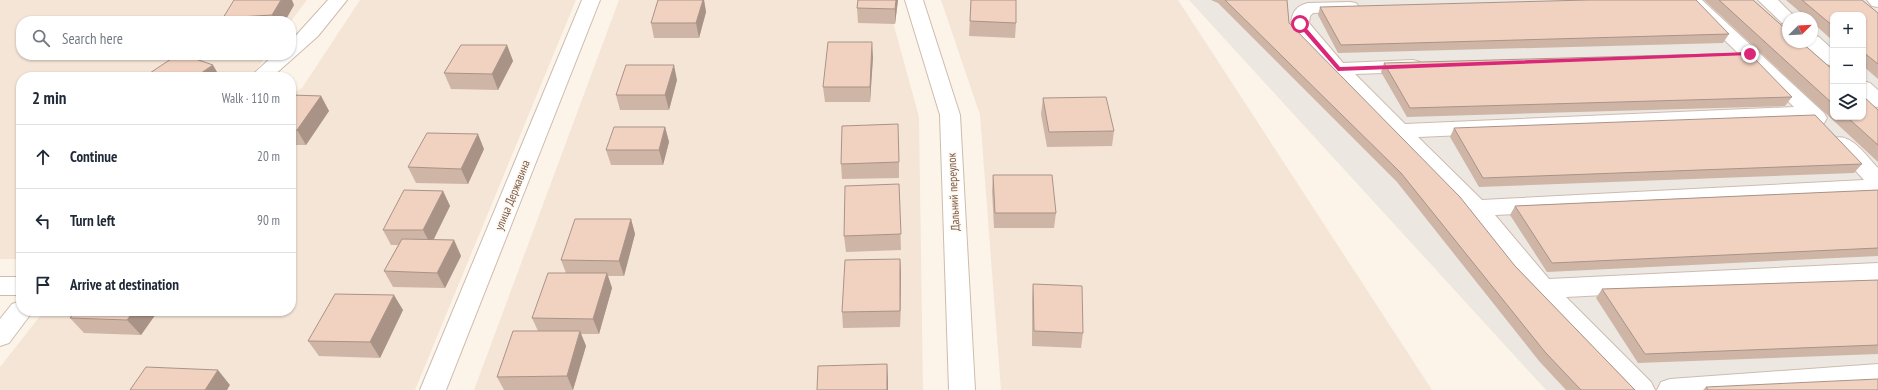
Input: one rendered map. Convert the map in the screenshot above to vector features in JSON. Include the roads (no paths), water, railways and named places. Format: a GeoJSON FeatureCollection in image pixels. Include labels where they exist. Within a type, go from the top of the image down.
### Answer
{"type":"FeatureCollection","features":[{"type":"Feature","properties":{"kind":"street"},"geometry":{"type":"LineString","coordinates":[[296,46],[311,32],[338,0]]}},
{"type":"Feature","properties":{"kind":"street","name":"улица Державина"},"geometry":{"type":"LineString","coordinates":[[433,390],[592,0]]}},
{"type":"Feature","properties":{"kind":"street","name":"Дальний переулок"},"geometry":{"type":"LineString","coordinates":[[914,0],[950,115],[962,390]]}},
{"type":"Feature","properties":{"kind":"street"},"geometry":{"type":"LineString","coordinates":[[1692,0],[1812,113],[1878,181]]}},
{"type":"Feature","properties":{"kind":"street"},"geometry":{"type":"LineString","coordinates":[[1767,0],[1782,14]]}},
{"type":"Feature","properties":{"kind":"street"},"geometry":{"type":"LineString","coordinates":[[1371,7],[1308,8],[1301,14],[1300,24],[1338,69],[1477,208],[1543,289],[1642,390]]}},
{"type":"Feature","properties":{"kind":"street"},"geometry":{"type":"LineString","coordinates":[[1818,46],[1830,57]]}},
{"type":"Feature","properties":{"kind":"street"},"geometry":{"type":"LineString","coordinates":[[1726,54],[1750,54]]}},
{"type":"Feature","properties":{"kind":"street"},"geometry":{"type":"LineString","coordinates":[[266,72],[280,60]]}},
{"type":"Feature","properties":{"kind":"street"},"geometry":{"type":"LineString","coordinates":[[1338,69],[1433,65]]}},
{"type":"Feature","properties":{"kind":"street"},"geometry":{"type":"LineString","coordinates":[[1866,90],[1878,101]]}},
{"type":"Feature","properties":{"kind":"street"},"geometry":{"type":"LineString","coordinates":[[1401,131],[1812,113]]}},
{"type":"Feature","properties":{"kind":"street"},"geometry":{"type":"LineString","coordinates":[[1477,208],[1878,187]]}},
{"type":"Feature","properties":{"kind":"street"},"geometry":{"type":"LineString","coordinates":[[1543,289],[1878,272]]}},
{"type":"Feature","properties":{"kind":"street"},"geometry":{"type":"LineString","coordinates":[[0,286],[16,286]]}},
{"type":"Feature","properties":{"kind":"street"},"geometry":{"type":"LineString","coordinates":[[0,336],[17,316]]}},
{"type":"Feature","properties":{"kind":"street"},"geometry":{"type":"LineString","coordinates":[[1670,390],[1878,375]]}}]}
